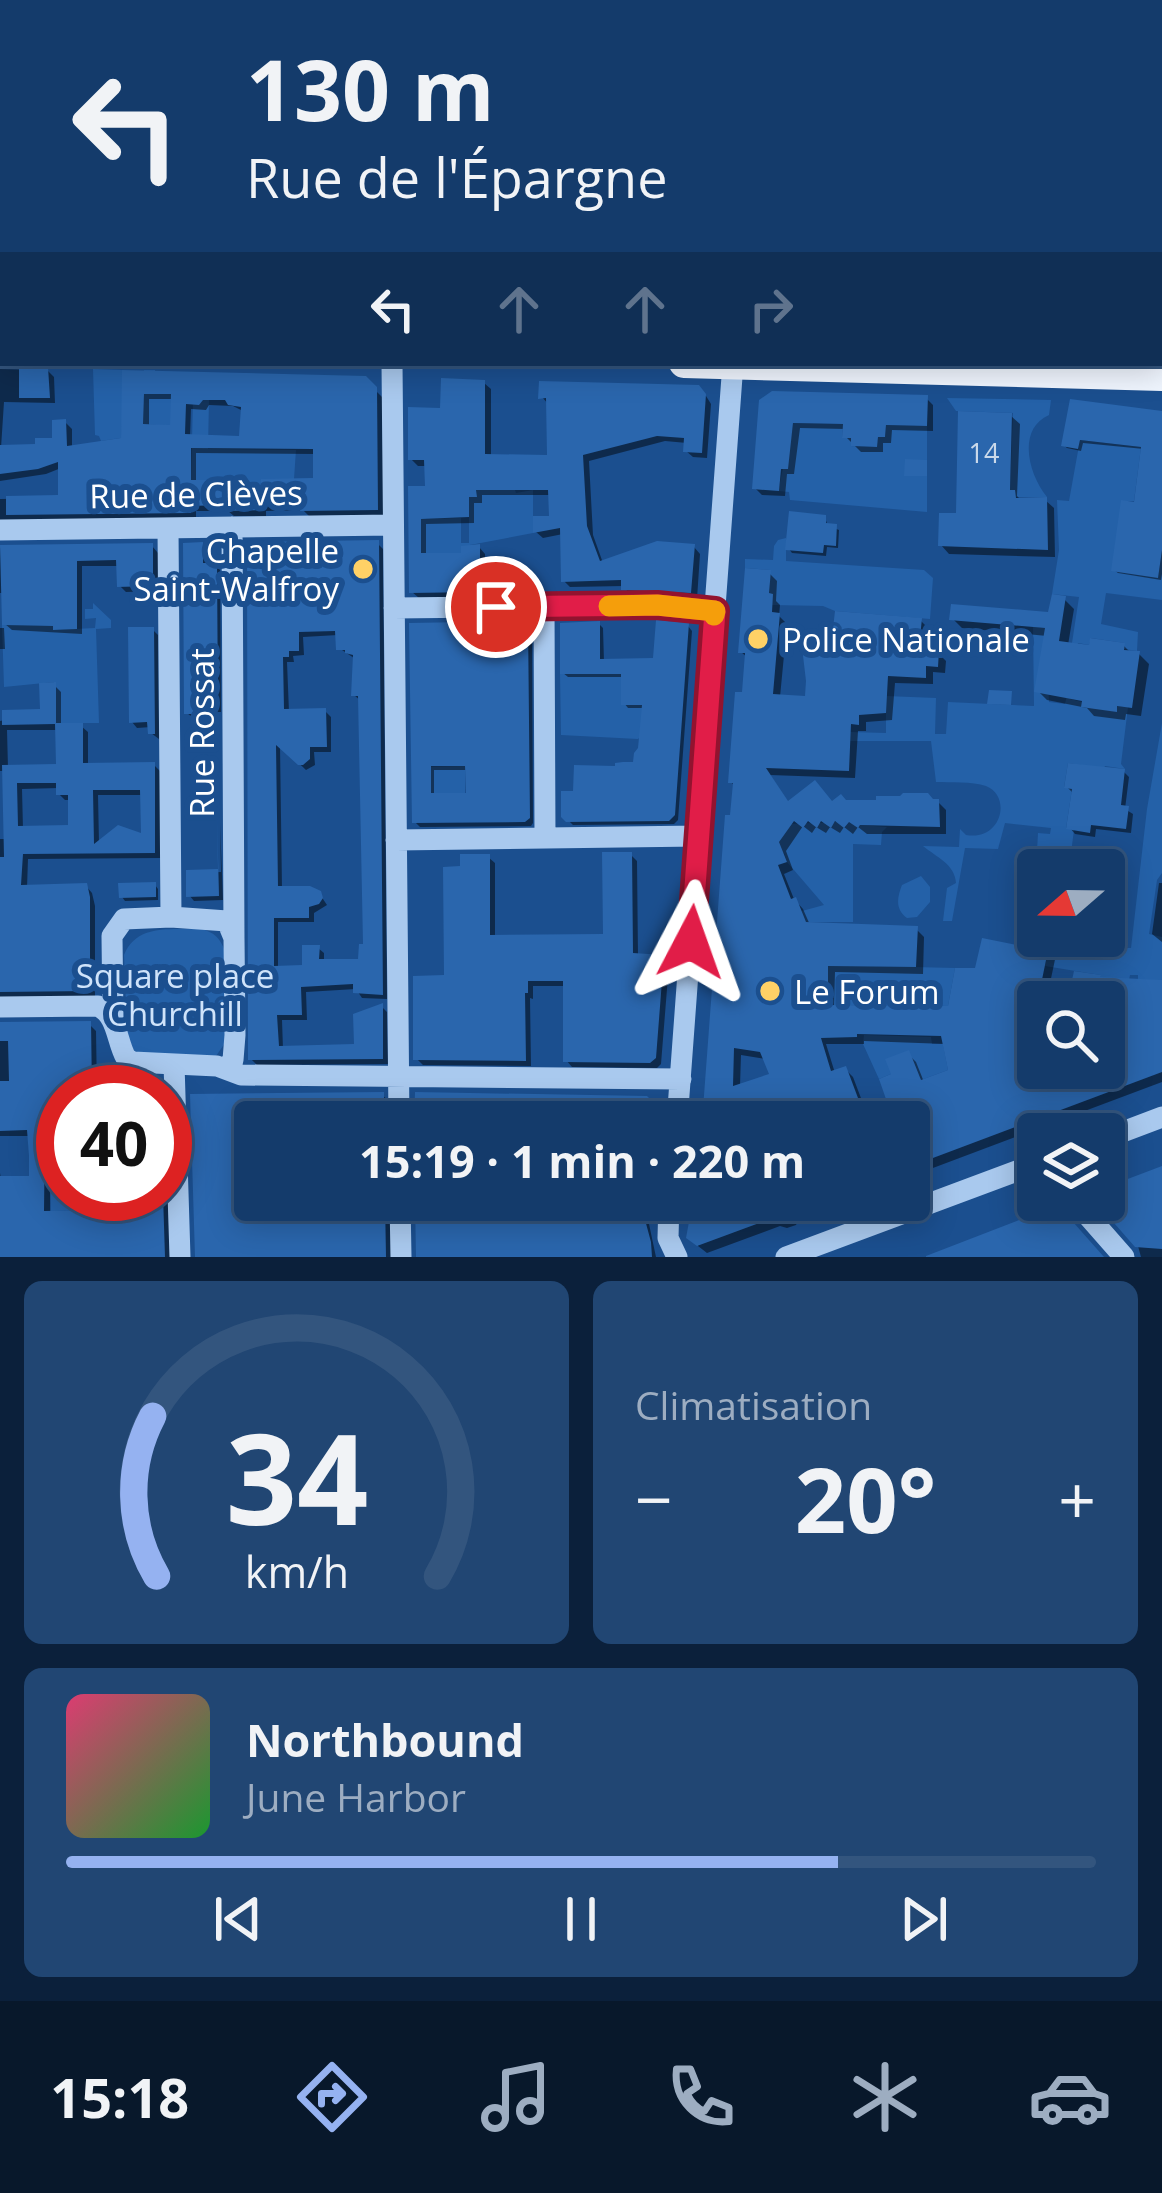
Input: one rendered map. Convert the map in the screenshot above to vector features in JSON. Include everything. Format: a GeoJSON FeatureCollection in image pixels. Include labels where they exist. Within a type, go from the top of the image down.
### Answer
{"type":"FeatureCollection","features":[{"type":"Feature","properties":{"kind":"main road"},"geometry":{"type":"LineString","coordinates":[[810,366],[1162,376]]}},
{"type":"Feature","properties":{"kind":"street"},"geometry":{"type":"LineString","coordinates":[[392,366],[399,1101]]}},
{"type":"Feature","properties":{"kind":"street"},"geometry":{"type":"LineString","coordinates":[[679,1101],[715,611],[739,366]]}},
{"type":"Feature","properties":{"kind":"street","name":"Rue de Clèves"},"geometry":{"type":"LineString","coordinates":[[0,530],[393,525]]}},
{"type":"Feature","properties":{"kind":"street","name":"Rue Rossat"},"geometry":{"type":"LineString","coordinates":[[232,527],[234,938]]}},
{"type":"Feature","properties":{"kind":"street"},"geometry":{"type":"LineString","coordinates":[[168,528],[171,917]]}},
{"type":"Feature","properties":{"kind":"street"},"geometry":{"type":"LineString","coordinates":[[394,608],[657,605],[715,611]]}},
{"type":"Feature","properties":{"kind":"street"},"geometry":{"type":"LineString","coordinates":[[544,607],[545,838]]}},
{"type":"Feature","properties":{"kind":"street"},"geometry":{"type":"LineString","coordinates":[[396,840],[698,836]]}},
{"type":"Feature","properties":{"kind":"street"},"geometry":{"type":"LineString","coordinates":[[226,1069],[234,1052],[234,938],[227,921],[124,919],[114,932],[106,1013],[126,1058],[134,1062],[218,1066],[241,1075],[681,1078]]}},
{"type":"Feature","properties":{"kind":"street"},"geometry":{"type":"LineString","coordinates":[[0,1007],[106,1013]]}},
{"type":"Feature","properties":{"kind":"street"},"geometry":{"type":"LineString","coordinates":[[174,1064],[180,1257]]}},
{"type":"Feature","properties":{"kind":"street"},"geometry":{"type":"LineString","coordinates":[[1125,1130],[1162,1117]]}},
{"type":"Feature","properties":{"kind":"street"},"geometry":{"type":"LineString","coordinates":[[786,1257],[1017,1171]]}},
{"type":"Feature","properties":{"kind":"street"},"geometry":{"type":"LineString","coordinates":[[400,1221],[401,1257]]}},
{"type":"Feature","properties":{"kind":"street"},"geometry":{"type":"LineString","coordinates":[[668,1221],[676,1257]]}},
{"type":"Feature","properties":{"kind":"street"},"geometry":{"type":"LineString","coordinates":[[1092,1221],[1124,1257]]}},
{"type":"Feature","properties":{"kind":"green space"},"geometry":{"type":"Polygon","coordinates":[[[93,369],[122,370],[122,410],[144,400],[144,370],[155,370],[155,394],[174,394],[176,426],[122,423],[121,438],[101,441],[95,435],[93,369]]]}},
{"type":"Feature","properties":{"kind":"green space"},"geometry":{"type":"Polygon","coordinates":[[[947,398],[1051,400],[1049,415],[1039,422],[1029,441],[1031,465],[1047,497],[1013,497],[1015,491],[1010,490],[1013,413],[956,411],[947,398]]]}},
{"type":"Feature","properties":{"kind":"green space"},"geometry":{"type":"Polygon","coordinates":[[[193,400],[209,400],[208,449],[296,450],[294,479],[225,485],[224,480],[191,480],[193,400]]]}},
{"type":"Feature","properties":{"kind":"green space"},"geometry":{"type":"Polygon","coordinates":[[[793,423],[843,424],[842,437],[851,438],[851,446],[876,447],[878,437],[885,437],[886,425],[927,426],[927,512],[790,500],[789,492],[779,491],[793,423]]]}},
{"type":"Feature","properties":{"kind":"green space"},"geometry":{"type":"Polygon","coordinates":[[[1080,440],[1141,447],[1134,501],[1121,501],[1158,577],[1162,550],[1162,600],[1106,593],[1101,624],[1138,632],[1137,651],[1124,649],[1124,643],[1091,638],[1089,645],[1078,643],[1071,684],[1079,597],[1052,594],[1059,550],[1057,500],[1069,501],[1080,440]]]}},
{"type":"Feature","properties":{"kind":"green space"},"geometry":{"type":"Polygon","coordinates":[[[476,488],[533,490],[533,533],[470,545],[469,553],[444,553],[444,564],[421,557],[420,519],[461,518],[461,543],[469,543],[469,497],[476,497],[476,488]]]}},
{"type":"Feature","properties":{"kind":"green space"},"geometry":{"type":"Polygon","coordinates":[[[786,538],[786,561],[924,570],[933,578],[930,619],[772,605],[770,570],[745,568],[745,559],[773,560],[774,546],[786,538]]]}},
{"type":"Feature","properties":{"kind":"green space"},"geometry":{"type":"Polygon","coordinates":[[[93,603],[111,620],[111,628],[96,629],[99,723],[56,723],[54,682],[4,687],[2,625],[95,628],[96,618],[85,619],[85,609],[93,609],[93,603]]]}},
{"type":"Feature","properties":{"kind":"green space"},"geometry":{"type":"Polygon","coordinates":[[[1033,627],[1045,628],[1049,702],[1065,704],[1070,695],[1070,699],[1117,711],[1117,706],[1128,707],[1121,764],[1125,769],[1105,766],[1103,771],[1068,763],[1064,787],[1072,789],[1066,828],[1074,830],[1072,849],[1037,849],[1038,833],[1050,834],[1051,828],[1005,823],[998,849],[965,848],[952,921],[943,921],[947,888],[956,883],[955,876],[923,846],[959,847],[960,829],[966,835],[988,831],[999,816],[999,799],[980,784],[936,782],[931,741],[848,741],[850,732],[886,733],[886,696],[936,698],[935,734],[946,734],[948,702],[1034,706],[1033,627]]]}},
{"type":"Feature","properties":{"kind":"green space"},"geometry":{"type":"Polygon","coordinates":[[[621,671],[621,704],[642,705],[642,735],[638,739],[561,735],[560,674],[621,671]]]}},
{"type":"Feature","properties":{"kind":"green space"},"geometry":{"type":"Polygon","coordinates":[[[1162,723],[1162,873],[1149,934],[1162,937],[1162,980],[1138,980],[1138,975],[1130,975],[1125,982],[1099,981],[1100,975],[1045,966],[1047,957],[1125,957],[1125,948],[1131,948],[1162,723]]]}},
{"type":"Feature","properties":{"kind":"green space"},"geometry":{"type":"Polygon","coordinates":[[[465,766],[465,793],[431,793],[416,767],[465,766]]]}},
{"type":"Feature","properties":{"kind":"green space"},"geometry":{"type":"Polygon","coordinates":[[[834,822],[844,828],[848,822],[858,828],[887,827],[881,845],[853,844],[853,922],[799,922],[802,911],[824,905],[784,853],[774,856],[764,825],[813,823],[816,828],[826,823],[830,828],[834,822]]]}},
{"type":"Feature","properties":{"kind":"green space"},"geometry":{"type":"Polygon","coordinates":[[[921,876],[930,887],[930,902],[917,917],[907,918],[899,907],[900,890],[921,876]]]}},
{"type":"Feature","properties":{"kind":"green space","name":"Square place Churchill"},"geometry":{"type":"Polygon","coordinates":[[[201,929],[216,936],[225,951],[225,1043],[216,1056],[148,1056],[134,1051],[127,1034],[124,955],[146,933],[201,929]]]}},
{"type":"Feature","properties":{"kind":"green space"},"geometry":{"type":"Polygon","coordinates":[[[828,965],[955,968],[948,1006],[828,1005],[828,965]]]}},
{"type":"Feature","properties":{"kind":"green space"},"geometry":{"type":"Polygon","coordinates":[[[864,1035],[931,1037],[932,1044],[943,1044],[948,1070],[913,1083],[891,1074],[879,1079],[863,1044],[864,1035]]]}},
{"type":"Feature","properties":{"kind":"building"},"geometry":{"type":"Polygon","coordinates":[[[19,367],[48,367],[50,398],[19,398],[19,367]]]}},
{"type":"Feature","properties":{"kind":"building"},"geometry":{"type":"Polygon","coordinates":[[[122,370],[366,376],[377,387],[378,510],[300,511],[300,505],[224,511],[224,505],[190,506],[191,513],[6,515],[6,496],[58,495],[58,462],[0,474],[0,445],[35,444],[35,438],[52,438],[52,420],[66,419],[67,446],[121,438],[122,370]],[[144,394],[143,424],[170,425],[171,394],[144,394]],[[203,400],[199,405],[186,404],[185,434],[239,436],[241,407],[225,400],[203,400]],[[191,448],[191,480],[225,480],[225,485],[313,478],[313,449],[191,448]]]}},
{"type":"Feature","properties":{"kind":"building"},"geometry":{"type":"Polygon","coordinates":[[[441,378],[485,380],[485,454],[547,455],[546,398],[538,399],[539,381],[699,385],[706,394],[702,453],[683,452],[684,438],[657,436],[583,455],[587,526],[600,561],[657,541],[695,544],[691,593],[621,590],[621,580],[561,582],[560,528],[533,533],[533,516],[549,516],[548,490],[476,490],[477,497],[469,497],[469,517],[421,519],[421,553],[461,553],[461,546],[480,544],[480,592],[409,593],[408,486],[425,486],[424,460],[408,460],[408,407],[440,408],[441,378]]]}},
{"type":"Feature","properties":{"kind":"building"},"geometry":{"type":"Polygon","coordinates":[[[772,391],[928,395],[927,426],[886,425],[885,437],[878,437],[877,447],[851,446],[851,438],[842,438],[843,424],[793,423],[788,469],[781,469],[779,491],[752,489],[759,400],[772,391]]]}},
{"type":"Feature","properties":{"kind":"building"},"geometry":{"type":"Polygon","coordinates":[[[1070,399],[1162,411],[1158,578],[1111,571],[1121,500],[1134,502],[1141,447],[1080,440],[1078,449],[1061,446],[1070,399]]]}},
{"type":"Feature","properties":{"kind":"building"},"geometry":{"type":"Polygon","coordinates":[[[958,411],[1012,413],[1010,490],[1015,490],[1016,498],[1047,497],[1048,550],[938,546],[939,513],[956,513],[958,411]]]}},
{"type":"Feature","properties":{"kind":"building"},"geometry":{"type":"Polygon","coordinates":[[[905,459],[927,460],[927,476],[904,476],[905,459]]]}},
{"type":"Feature","properties":{"kind":"building"},"geometry":{"type":"Polygon","coordinates":[[[789,511],[826,515],[826,523],[837,524],[836,546],[824,545],[823,553],[785,550],[789,511]]]}},
{"type":"Feature","properties":{"kind":"building"},"geometry":{"type":"Polygon","coordinates":[[[379,540],[383,995],[353,993],[353,984],[301,987],[302,1015],[277,1015],[279,1046],[354,1044],[353,1014],[383,1003],[383,1059],[248,1060],[247,542],[379,540]],[[335,631],[299,632],[299,651],[283,657],[284,709],[326,708],[327,747],[310,747],[310,759],[298,765],[276,745],[278,886],[310,886],[321,891],[323,898],[309,907],[309,918],[274,918],[274,966],[302,965],[302,945],[320,945],[319,959],[358,959],[359,944],[363,944],[358,696],[351,696],[353,655],[336,650],[335,631]]]}},
{"type":"Feature","properties":{"kind":"building"},"geometry":{"type":"Polygon","coordinates":[[[203,542],[203,563],[217,563],[218,709],[210,709],[211,714],[184,714],[183,543],[203,542]]]}},
{"type":"Feature","properties":{"kind":"building"},"geometry":{"type":"Polygon","coordinates":[[[153,543],[153,586],[117,587],[116,560],[77,561],[77,629],[2,625],[0,545],[153,543]]]}},
{"type":"Feature","properties":{"kind":"building"},"geometry":{"type":"Polygon","coordinates":[[[745,568],[771,570],[772,612],[780,613],[773,694],[805,696],[802,647],[810,648],[816,635],[832,637],[835,611],[922,618],[919,648],[939,650],[938,667],[926,666],[926,678],[888,676],[886,713],[859,715],[859,725],[851,724],[849,771],[766,768],[788,801],[815,780],[832,801],[841,794],[846,800],[876,800],[876,796],[903,793],[928,793],[939,799],[940,827],[858,828],[849,822],[844,828],[835,821],[831,828],[821,821],[817,828],[808,821],[803,828],[794,821],[779,842],[787,862],[778,865],[806,922],[918,926],[916,967],[828,966],[828,1005],[948,1006],[955,968],[975,968],[982,938],[1017,945],[1017,957],[1047,957],[1042,981],[1017,981],[1017,1089],[1117,1089],[1053,1113],[1017,1113],[1017,1126],[930,1159],[930,1101],[887,1101],[879,1079],[891,1074],[885,1059],[909,1050],[921,1080],[948,1070],[941,1036],[821,1038],[831,1071],[846,1066],[859,1101],[704,1101],[725,815],[730,815],[733,783],[728,783],[735,692],[742,692],[745,653],[738,653],[745,568]],[[734,1048],[733,1086],[769,1074],[760,1052],[734,1048]]]}},
{"type":"Feature","properties":{"kind":"building"},"geometry":{"type":"Polygon","coordinates":[[[1052,594],[1066,596],[1059,641],[1089,645],[1090,638],[1125,643],[1124,650],[1140,651],[1132,708],[1117,706],[1117,712],[1081,707],[1082,701],[1034,692],[1045,628],[949,620],[951,604],[1048,612],[1052,594]]]}},
{"type":"Feature","properties":{"kind":"building"},"geometry":{"type":"Polygon","coordinates":[[[656,620],[689,623],[675,815],[669,821],[566,822],[561,817],[561,791],[573,791],[574,765],[633,762],[642,705],[621,705],[621,674],[560,674],[560,623],[600,621],[600,659],[653,658],[656,620]]]}},
{"type":"Feature","properties":{"kind":"building"},"geometry":{"type":"Polygon","coordinates":[[[528,621],[530,818],[525,822],[412,823],[409,623],[528,621]],[[431,766],[431,793],[466,793],[465,766],[431,766]]]}},
{"type":"Feature","properties":{"kind":"building"},"geometry":{"type":"Polygon","coordinates":[[[128,627],[154,627],[155,734],[148,734],[147,722],[129,723],[128,627]]]}},
{"type":"Feature","properties":{"kind":"building"},"geometry":{"type":"Polygon","coordinates":[[[56,682],[56,723],[83,723],[83,763],[155,762],[155,853],[23,854],[21,885],[87,883],[90,991],[0,992],[2,765],[56,764],[55,724],[2,725],[2,710],[40,709],[39,683],[56,682]],[[17,783],[18,826],[68,825],[68,795],[56,795],[56,783],[17,783]],[[93,790],[94,844],[118,825],[141,833],[140,790],[93,790]]]}},
{"type":"Feature","properties":{"kind":"building"},"geometry":{"type":"Polygon","coordinates":[[[989,690],[1012,691],[1011,705],[987,704],[989,690]]]}},
{"type":"Feature","properties":{"kind":"building"},"geometry":{"type":"Polygon","coordinates":[[[1068,763],[1125,769],[1121,805],[1129,806],[1126,829],[1091,825],[1090,833],[1066,829],[1072,789],[1064,788],[1068,763]]]}},
{"type":"Feature","properties":{"kind":"building"},"geometry":{"type":"Polygon","coordinates":[[[217,816],[219,896],[186,897],[186,870],[218,869],[217,816]]]}},
{"type":"Feature","properties":{"kind":"building"},"geometry":{"type":"Polygon","coordinates":[[[602,852],[632,852],[633,953],[664,955],[656,1058],[650,1063],[563,1062],[563,981],[528,981],[526,1061],[413,1060],[413,976],[444,975],[443,867],[460,866],[460,854],[490,854],[490,935],[603,934],[602,852]]]}},
{"type":"Feature","properties":{"kind":"building"},"geometry":{"type":"Polygon","coordinates":[[[156,882],[156,897],[119,898],[118,883],[156,882]]]}},
{"type":"Feature","properties":{"kind":"building"},"geometry":{"type":"Polygon","coordinates":[[[1074,971],[1162,980],[1162,1072],[1125,1086],[1125,981],[1072,981],[1074,971]]]}},
{"type":"Feature","properties":{"kind":"building"},"geometry":{"type":"Polygon","coordinates":[[[91,1021],[92,1065],[36,1065],[36,1221],[164,1221],[165,1257],[0,1257],[0,1176],[29,1176],[29,1156],[27,1130],[0,1131],[0,1081],[9,1081],[8,1041],[0,1041],[0,1022],[91,1021]]]}},
{"type":"Feature","properties":{"kind":"building"},"geometry":{"type":"Polygon","coordinates":[[[384,1092],[384,1101],[234,1101],[234,1221],[385,1221],[386,1257],[195,1257],[192,1094],[384,1092]]]}},
{"type":"Feature","properties":{"kind":"building"},"geometry":{"type":"Polygon","coordinates":[[[415,1092],[647,1096],[652,1101],[415,1101],[415,1092]]]}},
{"type":"Feature","properties":{"kind":"building"},"geometry":{"type":"Polygon","coordinates":[[[1162,1166],[1162,1249],[1135,1247],[1112,1221],[1125,1221],[1125,1180],[1162,1166]]]}},
{"type":"Feature","properties":{"kind":"building"},"geometry":{"type":"Polygon","coordinates":[[[415,1221],[645,1221],[652,1257],[416,1257],[415,1221]]]}},
{"type":"Feature","properties":{"kind":"building"},"geometry":{"type":"Polygon","coordinates":[[[689,1221],[765,1221],[697,1246],[686,1238],[689,1221]]]}},
{"type":"Feature","properties":{"kind":"building"},"geometry":{"type":"Polygon","coordinates":[[[1017,1221],[1072,1221],[1104,1257],[926,1257],[1017,1221]]]}},
{"type":"Feature","properties":{"kind":"slow traffic"},"geometry":{"type":"LineString","coordinates":[[609,606],[657,605],[715,611],[714,615]]}},
{"type":"Feature","properties":{"kind":"place","name":"Chapelle Saint-Walfroy"},"geometry":{"type":"Point","coordinates":[363,569]}},
{"type":"Feature","properties":{"kind":"place","name":"Police Nationale"},"geometry":{"type":"Point","coordinates":[758,639]}},
{"type":"Feature","properties":{"kind":"place","name":"Le Forum"},"geometry":{"type":"Point","coordinates":[770,991]}},
{"type":"Feature","properties":{"kind":"route"},"geometry":{"type":"LineString","coordinates":[[496,607],[657,605],[715,611],[691,942]]}}]}
